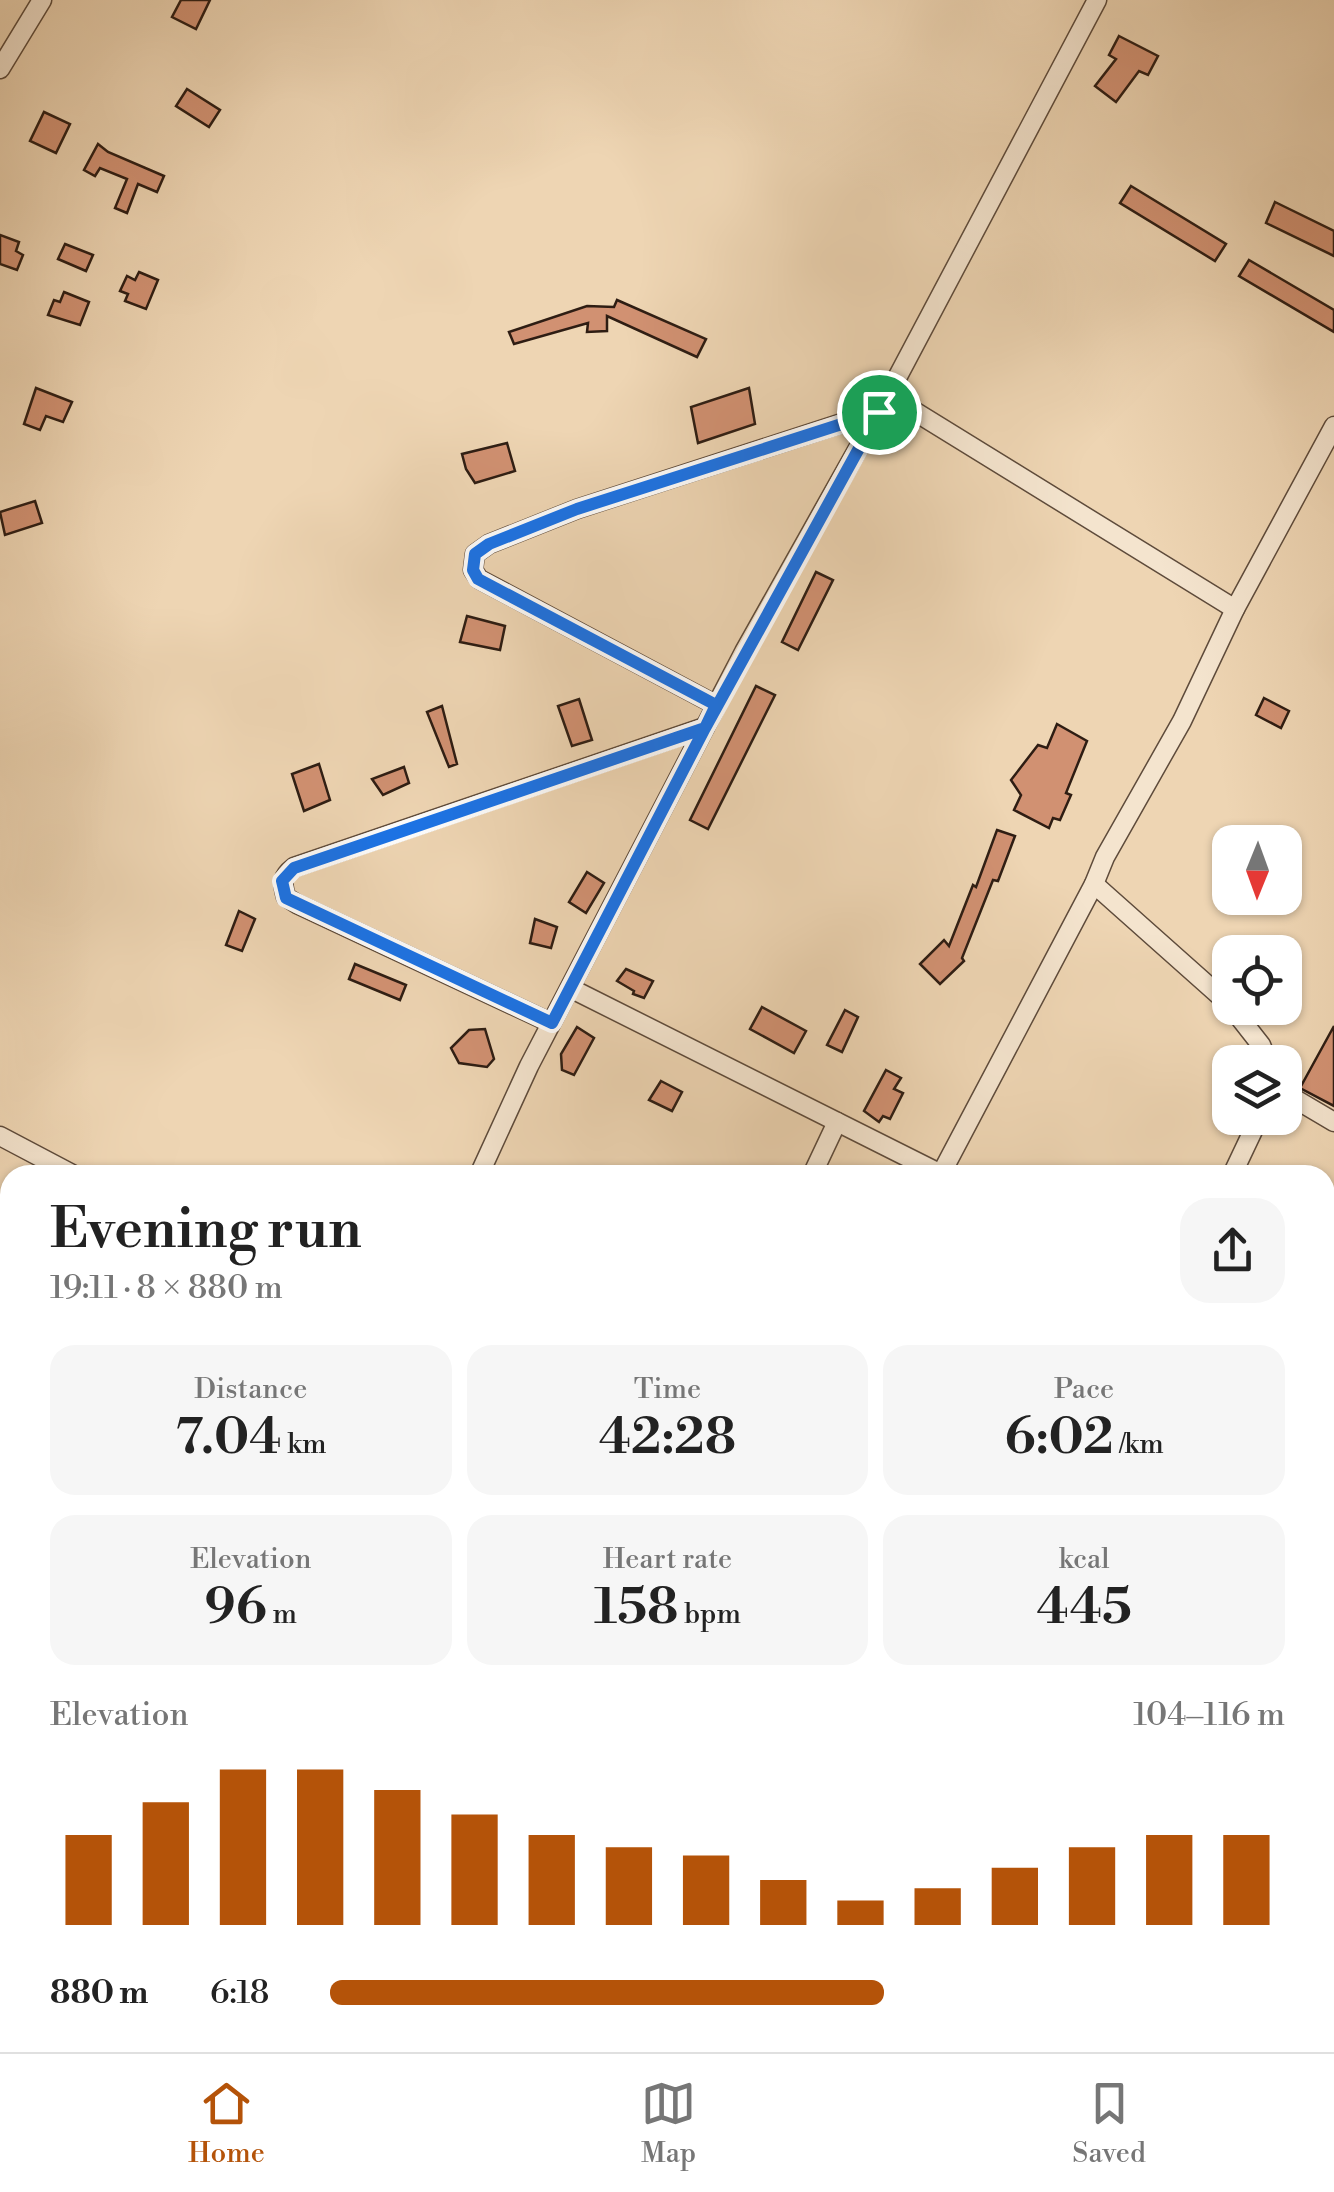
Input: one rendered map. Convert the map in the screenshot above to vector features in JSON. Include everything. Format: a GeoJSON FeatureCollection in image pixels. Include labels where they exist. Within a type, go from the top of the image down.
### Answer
{"type":"FeatureCollection","features":[{"type":"Feature","properties":{"kind":"street"},"geometry":{"type":"LineString","coordinates":[[0,69],[42,0]]}},
{"type":"Feature","properties":{"kind":"street"},"geometry":{"type":"LineString","coordinates":[[484,1165],[552,1023],[716,705],[883,403],[1097,0]]}},
{"type":"Feature","properties":{"kind":"street"},"geometry":{"type":"LineString","coordinates":[[716,705],[478,579],[473,570],[475,554],[489,544],[577,509],[883,403],[1234,609]]}},
{"type":"Feature","properties":{"kind":"street"},"geometry":{"type":"LineString","coordinates":[[947,1165],[1105,856],[1182,721],[1234,609],[1334,426]]}},
{"type":"Feature","properties":{"kind":"street"},"geometry":{"type":"LineString","coordinates":[[552,1023],[286,898],[282,881],[285,874],[705,728]]}},
{"type":"Feature","properties":{"kind":"street"},"geometry":{"type":"LineString","coordinates":[[1094,884],[1212,989]]}},
{"type":"Feature","properties":{"kind":"street"},"geometry":{"type":"LineString","coordinates":[[570,988],[924,1165]]}},
{"type":"Feature","properties":{"kind":"street"},"geometry":{"type":"LineString","coordinates":[[1246,1025],[1261,1045]]}},
{"type":"Feature","properties":{"kind":"street"},"geometry":{"type":"LineString","coordinates":[[1302,1103],[1334,1122]]}},
{"type":"Feature","properties":{"kind":"street"},"geometry":{"type":"LineString","coordinates":[[817,1165],[837,1122]]}},
{"type":"Feature","properties":{"kind":"street"},"geometry":{"type":"LineString","coordinates":[[1237,1165],[1251,1135]]}},
{"type":"Feature","properties":{"kind":"street"},"geometry":{"type":"LineString","coordinates":[[0,1136],[55,1165]]}},
{"type":"Feature","properties":{"kind":"building"},"geometry":{"type":"Polygon","coordinates":[[[181,0],[210,0],[196,29],[172,17],[181,0]]]}},
{"type":"Feature","properties":{"kind":"building"},"geometry":{"type":"Polygon","coordinates":[[[1119,36],[1158,56],[1148,75],[1139,71],[1116,102],[1095,86],[1116,59],[1109,55],[1119,36]]]}},
{"type":"Feature","properties":{"kind":"building"},"geometry":{"type":"Polygon","coordinates":[[[187,89],[220,110],[209,127],[176,106],[187,89]]]}},
{"type":"Feature","properties":{"kind":"building"},"geometry":{"type":"Polygon","coordinates":[[[44,112],[70,124],[56,153],[30,141],[44,112]]]}},
{"type":"Feature","properties":{"kind":"building"},"geometry":{"type":"Polygon","coordinates":[[[98,144],[164,176],[157,192],[138,184],[127,213],[115,208],[127,179],[100,168],[95,176],[84,170],[98,144]]]}},
{"type":"Feature","properties":{"kind":"building"},"geometry":{"type":"Polygon","coordinates":[[[1131,186],[1226,244],[1215,261],[1120,203],[1131,186]]]}},
{"type":"Feature","properties":{"kind":"building"},"geometry":{"type":"Polygon","coordinates":[[[1275,202],[1334,231],[1334,256],[1266,223],[1275,202]]]}},
{"type":"Feature","properties":{"kind":"building"},"geometry":{"type":"Polygon","coordinates":[[[0,235],[19,242],[16,251],[23,255],[17,270],[0,264],[0,235]]]}},
{"type":"Feature","properties":{"kind":"building"},"geometry":{"type":"Polygon","coordinates":[[[65,244],[93,255],[86,271],[58,259],[65,244]]]}},
{"type":"Feature","properties":{"kind":"building"},"geometry":{"type":"Polygon","coordinates":[[[1249,260],[1334,310],[1334,332],[1239,276],[1249,260]]]}},
{"type":"Feature","properties":{"kind":"building"},"geometry":{"type":"Polygon","coordinates":[[[139,272],[158,280],[146,309],[125,301],[128,294],[120,291],[127,276],[135,280],[139,272]]]}},
{"type":"Feature","properties":{"kind":"building"},"geometry":{"type":"Polygon","coordinates":[[[64,292],[89,302],[80,325],[48,315],[54,300],[60,302],[64,292]]]}},
{"type":"Feature","properties":{"kind":"building"},"geometry":{"type":"Polygon","coordinates":[[[617,300],[706,339],[697,357],[607,316],[607,331],[587,332],[588,323],[514,344],[509,332],[587,306],[614,307],[617,300]]]}},
{"type":"Feature","properties":{"kind":"building"},"geometry":{"type":"Polygon","coordinates":[[[36,388],[72,402],[63,422],[46,416],[40,430],[24,424],[36,388]]]}},
{"type":"Feature","properties":{"kind":"building"},"geometry":{"type":"Polygon","coordinates":[[[749,388],[755,424],[698,443],[691,407],[749,388]]]}},
{"type":"Feature","properties":{"kind":"building"},"geometry":{"type":"Polygon","coordinates":[[[507,443],[515,471],[475,483],[462,454],[507,443]]]}},
{"type":"Feature","properties":{"kind":"building"},"geometry":{"type":"Polygon","coordinates":[[[35,501],[42,523],[5,535],[0,512],[35,501]]]}},
{"type":"Feature","properties":{"kind":"building"},"geometry":{"type":"Polygon","coordinates":[[[816,572],[833,580],[798,650],[782,642],[816,572]]]}},
{"type":"Feature","properties":{"kind":"building"},"geometry":{"type":"Polygon","coordinates":[[[467,616],[505,626],[500,650],[460,642],[467,616]]]}},
{"type":"Feature","properties":{"kind":"building"},"geometry":{"type":"Polygon","coordinates":[[[756,686],[775,695],[708,829],[690,820],[756,686]]]}},
{"type":"Feature","properties":{"kind":"building"},"geometry":{"type":"Polygon","coordinates":[[[1264,698],[1289,711],[1281,728],[1256,715],[1264,698]]]}},
{"type":"Feature","properties":{"kind":"building"},"geometry":{"type":"Polygon","coordinates":[[[579,699],[592,740],[572,746],[558,706],[579,699]]]}},
{"type":"Feature","properties":{"kind":"building"},"geometry":{"type":"Polygon","coordinates":[[[442,706],[457,764],[449,767],[427,712],[442,706]]]}},
{"type":"Feature","properties":{"kind":"building"},"geometry":{"type":"Polygon","coordinates":[[[1057,724],[1087,741],[1066,793],[1071,795],[1060,820],[1053,818],[1049,828],[1014,810],[1021,795],[1011,780],[1038,745],[1047,748],[1057,724]]]}},
{"type":"Feature","properties":{"kind":"building"},"geometry":{"type":"Polygon","coordinates":[[[319,764],[330,800],[304,811],[292,774],[319,764]]]}},
{"type":"Feature","properties":{"kind":"building"},"geometry":{"type":"Polygon","coordinates":[[[404,767],[409,783],[383,795],[372,779],[404,767]]]}},
{"type":"Feature","properties":{"kind":"building"},"geometry":{"type":"Polygon","coordinates":[[[997,830],[1015,836],[998,881],[993,880],[964,961],[940,984],[920,964],[944,940],[949,946],[997,830]]]}},
{"type":"Feature","properties":{"kind":"building"},"geometry":{"type":"Polygon","coordinates":[[[587,872],[604,883],[586,913],[569,902],[587,872]]]}},
{"type":"Feature","properties":{"kind":"building"},"geometry":{"type":"Polygon","coordinates":[[[239,911],[255,919],[242,951],[226,945],[239,911]]]}},
{"type":"Feature","properties":{"kind":"building"},"geometry":{"type":"Polygon","coordinates":[[[535,919],[557,927],[551,948],[530,943],[535,919]]]}},
{"type":"Feature","properties":{"kind":"building"},"geometry":{"type":"Polygon","coordinates":[[[355,964],[406,985],[400,1000],[349,979],[355,964]]]}},
{"type":"Feature","properties":{"kind":"building"},"geometry":{"type":"Polygon","coordinates":[[[626,969],[653,981],[644,998],[617,981],[626,969]]]}},
{"type":"Feature","properties":{"kind":"building"},"geometry":{"type":"Polygon","coordinates":[[[762,1007],[806,1031],[794,1053],[750,1029],[762,1007]]]}},
{"type":"Feature","properties":{"kind":"building"},"geometry":{"type":"Polygon","coordinates":[[[845,1010],[858,1017],[842,1052],[827,1045],[845,1010]]]}},
{"type":"Feature","properties":{"kind":"building"},"geometry":{"type":"Polygon","coordinates":[[[1334,1026],[1334,1106],[1302,1089],[1334,1026]]]}},
{"type":"Feature","properties":{"kind":"building"},"geometry":{"type":"Polygon","coordinates":[[[577,1027],[594,1038],[574,1075],[562,1070],[561,1054],[577,1027]]]}},
{"type":"Feature","properties":{"kind":"building"},"geometry":{"type":"Polygon","coordinates":[[[485,1029],[494,1059],[487,1067],[459,1063],[451,1048],[469,1030],[485,1029]]]}},
{"type":"Feature","properties":{"kind":"building"},"geometry":{"type":"Polygon","coordinates":[[[886,1070],[901,1078],[894,1089],[903,1093],[890,1119],[883,1116],[879,1122],[864,1111],[886,1070]]]}},
{"type":"Feature","properties":{"kind":"building"},"geometry":{"type":"Polygon","coordinates":[[[661,1081],[682,1092],[672,1111],[649,1100],[661,1081]]]}},
{"type":"Feature","properties":{"kind":"route"},"geometry":{"type":"LineString","coordinates":[[879,412],[577,509],[481,547],[475,554],[473,570],[478,579],[716,705],[705,728],[552,1023],[286,898],[282,881],[294,868],[705,728],[879,412]]}}]}
